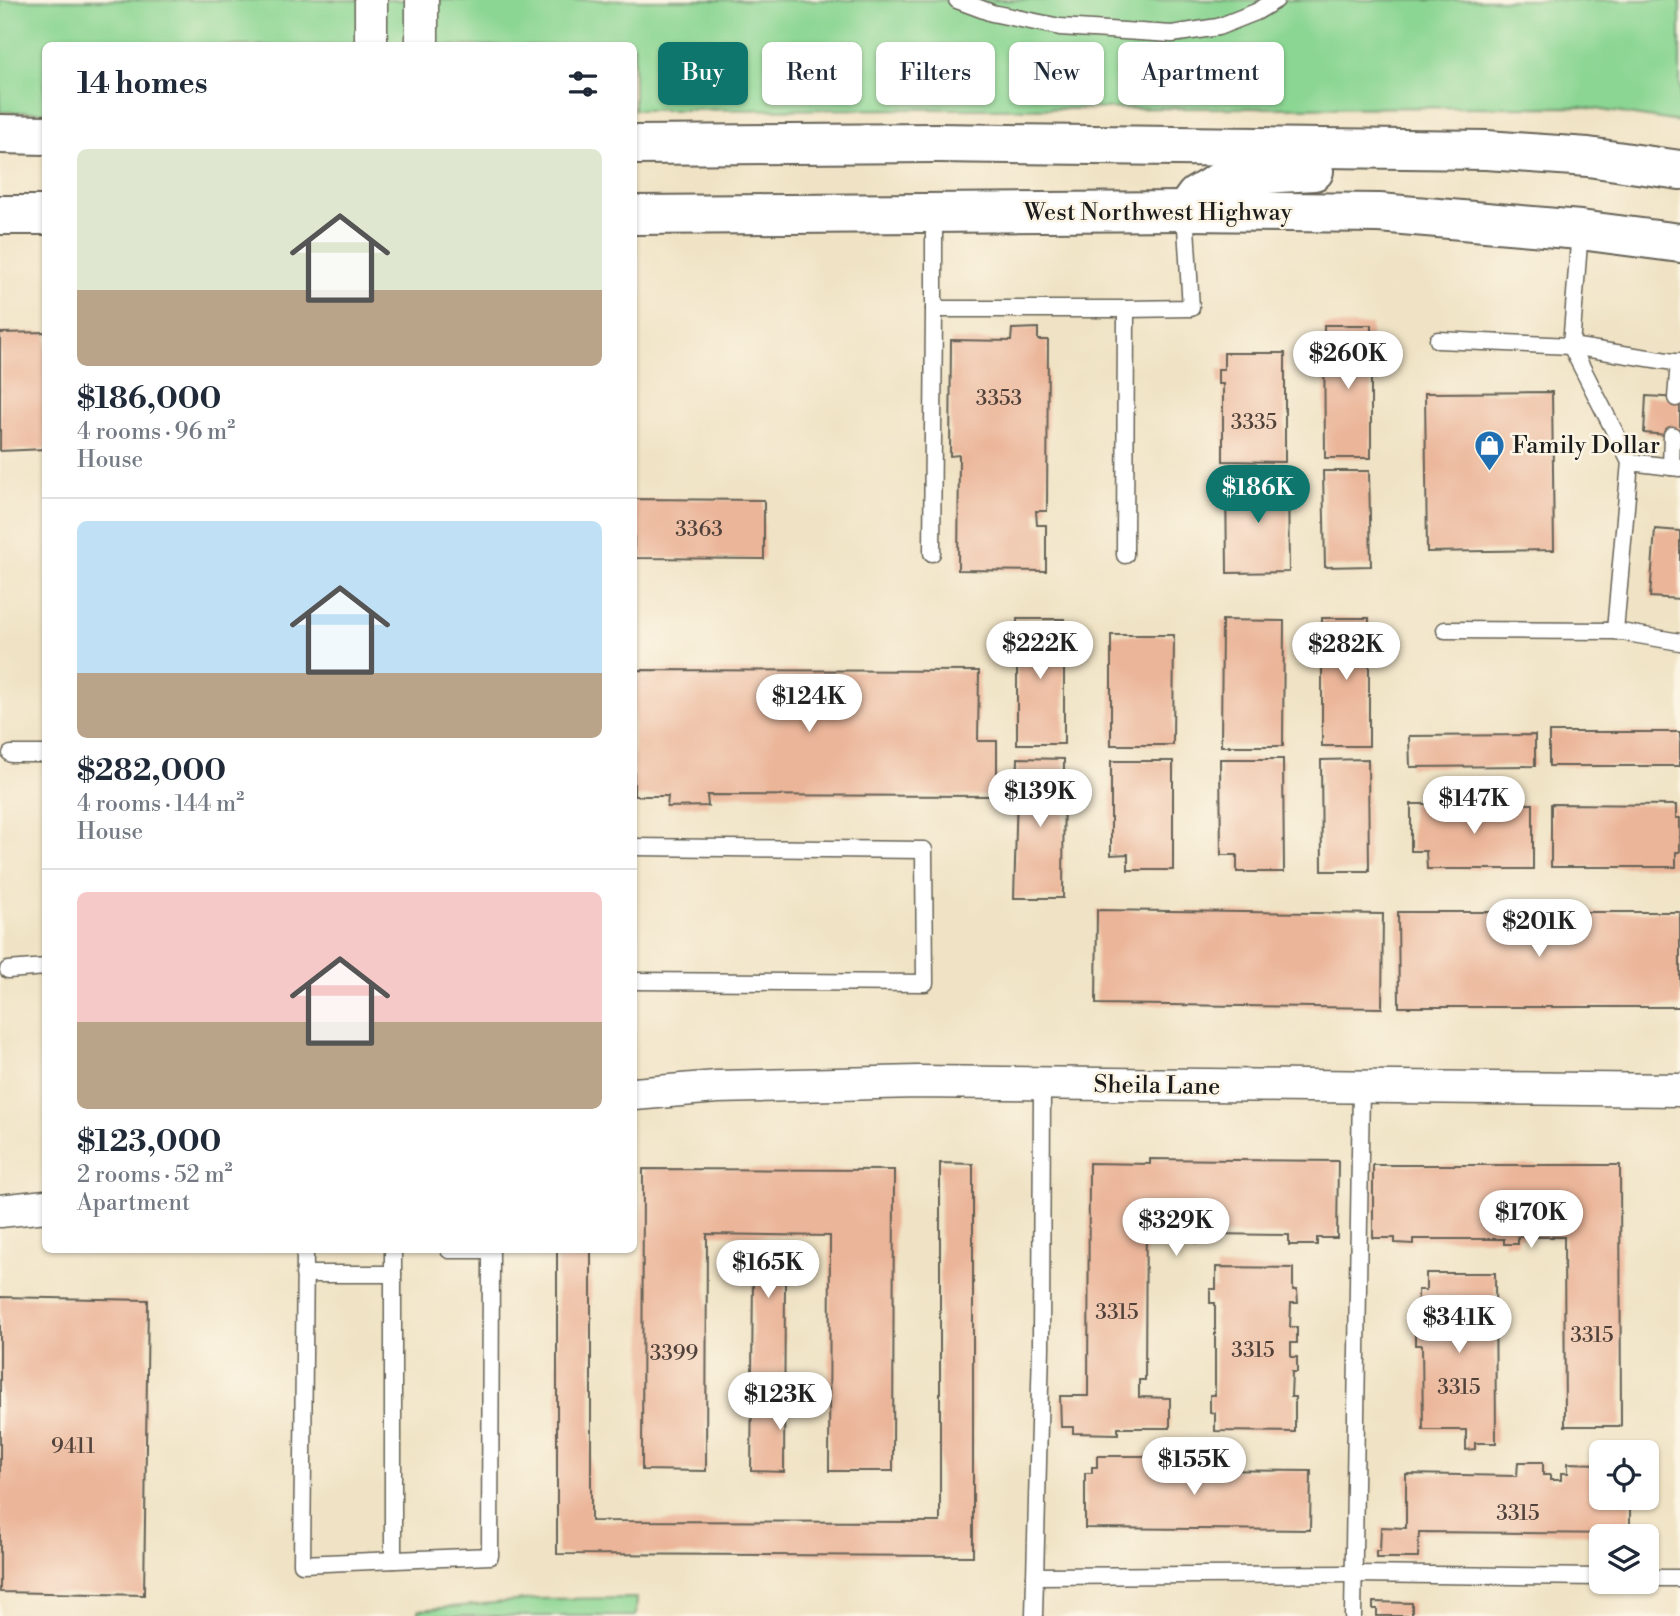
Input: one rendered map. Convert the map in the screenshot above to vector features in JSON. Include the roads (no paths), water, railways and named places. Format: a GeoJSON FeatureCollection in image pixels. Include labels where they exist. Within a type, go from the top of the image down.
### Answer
{"type":"FeatureCollection","features":[{"type":"Feature","properties":{"kind":"main road"},"geometry":{"type":"LineString","coordinates":[[2,136],[42,135]]}},
{"type":"Feature","properties":{"kind":"main road"},"geometry":{"type":"LineString","coordinates":[[637,145],[937,144],[1486,150],[1588,157],[1680,170]]}},
{"type":"Feature","properties":{"kind":"main road"},"geometry":{"type":"LineString","coordinates":[[1185,211],[1196,196],[1226,178],[1363,170],[1437,155],[1486,150]]}},
{"type":"Feature","properties":{"kind":"main road","name":"West Northwest Highway"},"geometry":{"type":"LineString","coordinates":[[637,215],[1185,211],[1379,213],[1580,230],[1680,243]]}},
{"type":"Feature","properties":{"kind":"main road"},"geometry":{"type":"LineString","coordinates":[[0,215],[42,215]]}},
{"type":"Feature","properties":{"kind":"street"},"geometry":{"type":"LineString","coordinates":[[371,0],[371,42]]}},
{"type":"Feature","properties":{"kind":"street"},"geometry":{"type":"LineString","coordinates":[[422,0],[422,42]]}},
{"type":"Feature","properties":{"kind":"street","name":"Sheila Lane"},"geometry":{"type":"LineString","coordinates":[[637,1094],[718,1087],[918,1082],[1680,1090]]}},
{"type":"Feature","properties":{"kind":"street"},"geometry":{"type":"LineString","coordinates":[[0,1211],[42,1206]]}},
{"type":"Feature","properties":{"kind":"lane"},"geometry":{"type":"LineString","coordinates":[[957,0],[992,13],[1060,27],[1171,34],[1218,27],[1256,12],[1276,0]]}},
{"type":"Feature","properties":{"kind":"lane"},"geometry":{"type":"LineString","coordinates":[[934,309],[1191,308],[1185,211]]}},
{"type":"Feature","properties":{"kind":"lane"},"geometry":{"type":"LineString","coordinates":[[932,553],[934,213]]}},
{"type":"Feature","properties":{"kind":"lane"},"geometry":{"type":"LineString","coordinates":[[1580,230],[1571,346],[1630,462],[1615,631]]}},
{"type":"Feature","properties":{"kind":"lane"},"geometry":{"type":"LineString","coordinates":[[1125,555],[1126,309]]}},
{"type":"Feature","properties":{"kind":"lane"},"geometry":{"type":"LineString","coordinates":[[1437,340],[1571,346],[1679,363],[1676,398]]}},
{"type":"Feature","properties":{"kind":"lane"},"geometry":{"type":"LineString","coordinates":[[1630,462],[1675,467],[1672,435]]}},
{"type":"Feature","properties":{"kind":"lane"},"geometry":{"type":"LineString","coordinates":[[1445,630],[1615,631],[1680,642]]}},
{"type":"Feature","properties":{"kind":"lane"},"geometry":{"type":"LineString","coordinates":[[12,754],[42,754]]}},
{"type":"Feature","properties":{"kind":"lane"},"geometry":{"type":"LineString","coordinates":[[637,847],[924,850],[925,983],[637,981]]}},
{"type":"Feature","properties":{"kind":"lane"},"geometry":{"type":"LineString","coordinates":[[8,970],[42,967]]}},
{"type":"Feature","properties":{"kind":"lane"},"geometry":{"type":"LineString","coordinates":[[1034,1616],[1041,1347],[1042,1083]]}},
{"type":"Feature","properties":{"kind":"lane"},"geometry":{"type":"LineString","coordinates":[[1353,1616],[1361,1087]]}},
{"type":"Feature","properties":{"kind":"lane"},"geometry":{"type":"LineString","coordinates":[[304,1253],[302,1564],[489,1556],[491,1253]]}},
{"type":"Feature","properties":{"kind":"lane"},"geometry":{"type":"LineString","coordinates":[[393,1253],[393,1560]]}},
{"type":"Feature","properties":{"kind":"lane"},"geometry":{"type":"LineString","coordinates":[[303,1274],[393,1274]]}},
{"type":"Feature","properties":{"kind":"lane"},"geometry":{"type":"LineString","coordinates":[[1035,1576],[1354,1574],[1589,1577]]}},
{"type":"Feature","properties":{"kind":"lane"},"geometry":{"type":"LineString","coordinates":[[1659,1578],[1680,1578]]}},
{"type":"Feature","properties":{"kind":"place","name":"Family Dollar"},"geometry":{"type":"Point","coordinates":[1489,472]}}]}
